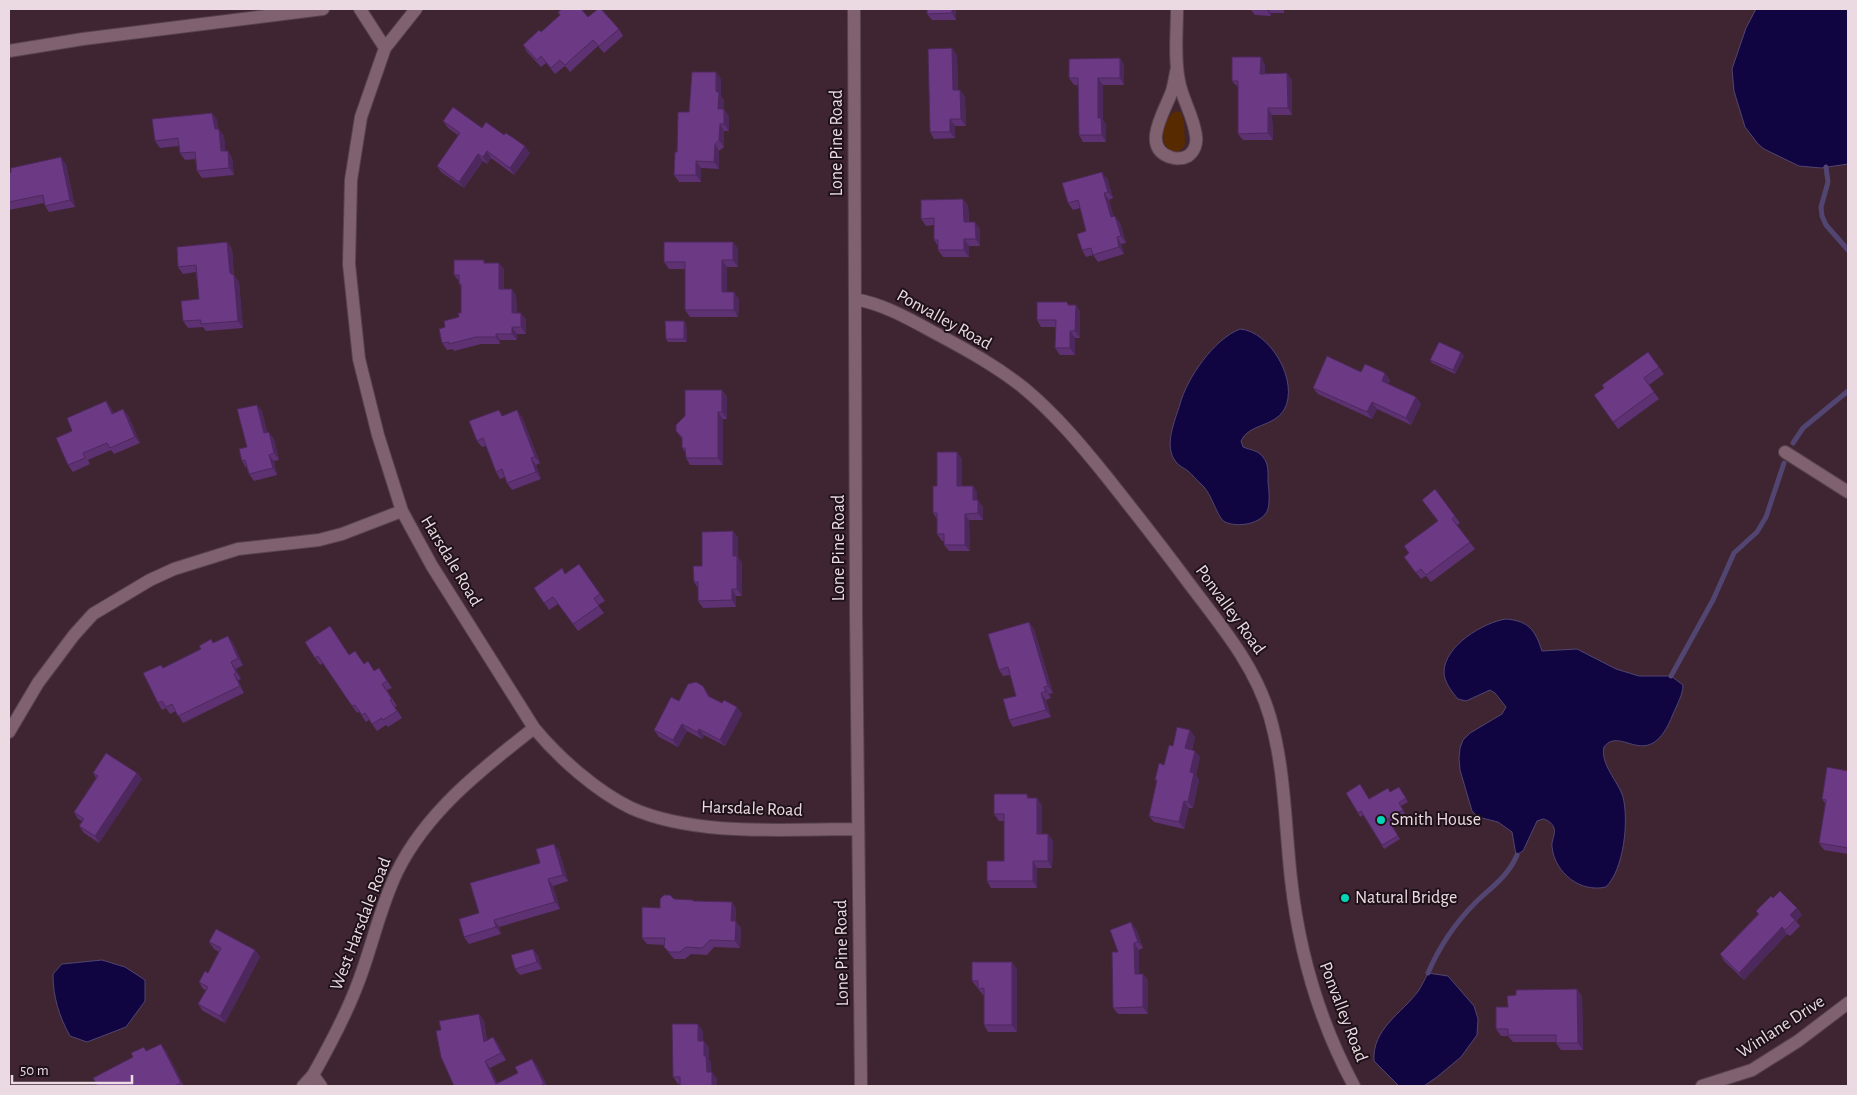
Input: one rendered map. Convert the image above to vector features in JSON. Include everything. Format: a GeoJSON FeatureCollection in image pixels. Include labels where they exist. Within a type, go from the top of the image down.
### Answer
{"type":"FeatureCollection","features":[{"type":"Feature","properties":{"kind":"street"},"geometry":{"type":"LineString","coordinates":[[9,52],[84,39],[323,9]]}},
{"type":"Feature","properties":{"kind":"street"},"geometry":{"type":"LineString","coordinates":[[360,9],[385,48]]}},
{"type":"Feature","properties":{"kind":"street","name":"Harsdale Road"},"geometry":{"type":"LineString","coordinates":[[416,9],[385,48],[361,117],[351,180],[350,264],[359,360],[378,435],[402,511],[432,566],[534,728],[547,744],[572,768],[603,790],[631,808],[668,820],[720,827],[858,829]]}},
{"type":"Feature","properties":{"kind":"street","name":"Lone Pine Road"},"geometry":{"type":"LineString","coordinates":[[854,9],[861,1086]]}},
{"type":"Feature","properties":{"kind":"street"},"geometry":{"type":"LineString","coordinates":[[1177,9],[1177,68],[1179,82],[1196,137],[1193,151],[1189,155],[1177,158],[1161,153],[1157,147],[1156,137],[1157,128],[1172,90],[1177,68]]}},
{"type":"Feature","properties":{"kind":"street","name":"Ponvalley Road"},"geometry":{"type":"LineString","coordinates":[[855,299],[891,309],[963,348],[1017,384],[1049,411],[1073,436],[1152,533],[1222,627],[1251,670],[1264,699],[1276,743],[1281,772],[1295,912],[1302,947],[1322,1016],[1354,1086]]}},
{"type":"Feature","properties":{"kind":"street"},"geometry":{"type":"LineString","coordinates":[[1785,452],[1848,492]]}},
{"type":"Feature","properties":{"kind":"street"},"geometry":{"type":"LineString","coordinates":[[9,732],[38,683],[74,635],[93,614],[150,580],[174,569],[238,550],[319,540],[342,534],[402,511]]}},
{"type":"Feature","properties":{"kind":"street","name":"West Harsdale Road"},"geometry":{"type":"LineString","coordinates":[[303,1086],[313,1075],[349,1006],[396,872],[411,848],[430,823],[458,792],[534,728]]}},
{"type":"Feature","properties":{"kind":"street","name":"Winlane Drive"},"geometry":{"type":"LineString","coordinates":[[1702,1086],[1752,1070],[1798,1041],[1848,1003]]}},
{"type":"Feature","properties":{"kind":"street"},"geometry":{"type":"LineString","coordinates":[[313,1075],[321,1086]]}},
{"type":"Feature","properties":{"kind":"shaded area"},"geometry":{"type":"Polygon","coordinates":[[[1756,9],[1848,9],[1848,164],[1821,168],[1799,166],[1764,149],[1745,127],[1734,91],[1732,69],[1746,28],[1756,9]]]}},
{"type":"Feature","properties":{"kind":"shaded area"},"geometry":{"type":"Polygon","coordinates":[[[1176,111],[1181,112],[1184,122],[1185,145],[1179,152],[1172,151],[1167,147],[1163,134],[1167,120],[1176,111]]]}},
{"type":"Feature","properties":{"kind":"shaded area"},"geometry":{"type":"Polygon","coordinates":[[[1240,329],[1251,332],[1271,348],[1285,373],[1288,399],[1280,416],[1249,431],[1241,441],[1243,447],[1259,453],[1266,463],[1269,502],[1268,509],[1261,518],[1250,523],[1236,525],[1222,520],[1205,488],[1176,462],[1170,449],[1170,441],[1184,394],[1195,371],[1211,350],[1230,334],[1240,329]]]}},
{"type":"Feature","properties":{"kind":"shaded area"},"geometry":{"type":"Polygon","coordinates":[[[1506,619],[1526,624],[1537,637],[1542,651],[1577,649],[1616,669],[1639,676],[1671,676],[1683,685],[1681,696],[1664,732],[1654,742],[1645,746],[1619,741],[1611,742],[1604,747],[1603,753],[1607,766],[1621,791],[1625,807],[1624,844],[1621,857],[1612,879],[1606,887],[1596,888],[1578,884],[1564,873],[1554,856],[1552,845],[1554,828],[1548,821],[1543,819],[1537,821],[1523,851],[1516,855],[1512,832],[1498,822],[1478,817],[1472,811],[1460,770],[1460,748],[1463,740],[1470,733],[1502,714],[1506,707],[1495,693],[1490,690],[1466,701],[1458,699],[1447,683],[1444,672],[1446,662],[1451,653],[1467,637],[1487,625],[1506,619]]]}},
{"type":"Feature","properties":{"kind":"shaded area"},"geometry":{"type":"Polygon","coordinates":[[[102,960],[125,967],[145,980],[145,1001],[126,1027],[87,1042],[70,1036],[66,1029],[55,998],[53,974],[62,964],[102,960]]]}},
{"type":"Feature","properties":{"kind":"shaded area"},"geometry":{"type":"Polygon","coordinates":[[[1428,973],[1448,976],[1474,1006],[1478,1019],[1477,1035],[1461,1057],[1424,1086],[1399,1086],[1374,1061],[1375,1049],[1383,1030],[1412,999],[1428,973]]]}},
{"type":"Feature","properties":{"kind":"building"},"geometry":{"type":"Polygon","coordinates":[[[562,9],[581,9],[588,17],[598,9],[601,9],[619,29],[599,46],[593,40],[565,65],[560,60],[551,68],[541,56],[537,60],[523,45],[539,30],[541,32],[560,15],[558,12],[562,9]]]}},
{"type":"Feature","properties":{"kind":"building"},"geometry":{"type":"Polygon","coordinates":[[[927,9],[952,9],[952,13],[927,14],[927,9]]]}},
{"type":"Feature","properties":{"kind":"building"},"geometry":{"type":"Polygon","coordinates":[[[952,48],[953,90],[960,90],[961,119],[950,119],[950,132],[930,132],[928,49],[952,48]]]}},
{"type":"Feature","properties":{"kind":"building"},"geometry":{"type":"Polygon","coordinates":[[[1232,57],[1261,57],[1260,74],[1287,73],[1288,108],[1268,108],[1268,133],[1238,134],[1238,81],[1232,81],[1232,57]]]}},
{"type":"Feature","properties":{"kind":"building"},"geometry":{"type":"Polygon","coordinates":[[[1120,58],[1120,78],[1098,78],[1098,118],[1101,118],[1102,135],[1079,135],[1078,78],[1069,78],[1069,59],[1120,58]]]}},
{"type":"Feature","properties":{"kind":"building"},"geometry":{"type":"Polygon","coordinates":[[[692,72],[716,72],[716,91],[719,93],[718,109],[724,109],[724,124],[720,124],[719,140],[715,144],[714,162],[696,161],[696,175],[674,175],[675,152],[677,152],[678,112],[689,112],[692,72]]]}},
{"type":"Feature","properties":{"kind":"building"},"geometry":{"type":"Polygon","coordinates":[[[453,107],[482,128],[486,122],[504,135],[506,133],[525,146],[510,168],[487,151],[483,157],[478,154],[459,182],[437,166],[460,133],[443,121],[453,107]]]}},
{"type":"Feature","properties":{"kind":"building"},"geometry":{"type":"Polygon","coordinates":[[[212,113],[215,129],[219,129],[221,151],[228,151],[229,168],[197,171],[195,152],[180,153],[178,138],[155,141],[152,119],[212,113]]]}},
{"type":"Feature","properties":{"kind":"building"},"geometry":{"type":"Polygon","coordinates":[[[61,157],[70,200],[45,206],[43,195],[9,202],[9,173],[11,168],[61,157]]]}},
{"type":"Feature","properties":{"kind":"building"},"geometry":{"type":"Polygon","coordinates":[[[1102,172],[1108,192],[1104,193],[1111,217],[1115,216],[1121,236],[1117,237],[1119,247],[1093,255],[1091,248],[1082,250],[1077,234],[1086,231],[1078,200],[1068,203],[1062,183],[1102,172]]]}},
{"type":"Feature","properties":{"kind":"building"},"geometry":{"type":"Polygon","coordinates":[[[963,199],[964,222],[975,222],[976,239],[964,239],[964,250],[938,250],[938,240],[934,240],[934,218],[921,219],[921,200],[963,199]]]}},
{"type":"Feature","properties":{"kind":"building"},"geometry":{"type":"Polygon","coordinates":[[[227,242],[230,273],[234,275],[238,321],[201,324],[201,320],[183,321],[181,301],[199,299],[196,265],[178,267],[177,247],[227,242]]]}},
{"type":"Feature","properties":{"kind":"building"},"geometry":{"type":"Polygon","coordinates":[[[664,242],[733,242],[733,260],[722,260],[722,292],[734,292],[734,310],[685,310],[685,262],[664,262],[664,242]]]}},
{"type":"Feature","properties":{"kind":"building"},"geometry":{"type":"Polygon","coordinates":[[[454,260],[484,260],[484,263],[499,263],[499,289],[512,289],[512,313],[521,313],[521,327],[512,327],[512,334],[496,334],[496,337],[476,337],[449,344],[449,342],[442,343],[439,329],[445,327],[444,321],[459,317],[458,313],[461,313],[461,284],[459,284],[459,275],[454,275],[454,260]]]}},
{"type":"Feature","properties":{"kind":"building"},"geometry":{"type":"Polygon","coordinates":[[[1037,302],[1067,302],[1068,305],[1076,305],[1075,331],[1070,331],[1070,348],[1055,348],[1056,320],[1037,320],[1037,302]]]}},
{"type":"Feature","properties":{"kind":"building"},"geometry":{"type":"Polygon","coordinates":[[[665,321],[684,321],[684,339],[666,339],[665,321]]]}},
{"type":"Feature","properties":{"kind":"building"},"geometry":{"type":"Polygon","coordinates":[[[1439,342],[1461,352],[1453,370],[1430,360],[1439,342]]]}},
{"type":"Feature","properties":{"kind":"building"},"geometry":{"type":"Polygon","coordinates":[[[1648,352],[1659,367],[1644,378],[1654,392],[1613,422],[1594,395],[1604,388],[1602,385],[1648,352]]]}},
{"type":"Feature","properties":{"kind":"building"},"geometry":{"type":"Polygon","coordinates":[[[1327,356],[1361,372],[1365,364],[1385,373],[1382,381],[1416,397],[1406,418],[1372,402],[1367,412],[1313,388],[1327,356]]]}},
{"type":"Feature","properties":{"kind":"building"},"geometry":{"type":"Polygon","coordinates":[[[685,390],[722,390],[722,412],[718,412],[718,458],[686,458],[685,448],[682,448],[682,437],[676,431],[676,425],[685,416],[685,390]]]}},
{"type":"Feature","properties":{"kind":"building"},"geometry":{"type":"Polygon","coordinates":[[[106,401],[112,414],[123,409],[135,437],[110,448],[107,443],[83,453],[85,458],[68,465],[56,438],[72,431],[67,418],[106,401]]]}},
{"type":"Feature","properties":{"kind":"building"},"geometry":{"type":"Polygon","coordinates":[[[257,405],[264,433],[269,432],[274,453],[269,455],[273,468],[249,474],[245,460],[242,461],[239,449],[247,447],[237,409],[257,405]]]}},
{"type":"Feature","properties":{"kind":"building"},"geometry":{"type":"Polygon","coordinates":[[[499,410],[502,416],[517,410],[535,457],[531,458],[536,472],[507,483],[502,469],[496,472],[483,438],[477,441],[469,421],[499,410]]]}},
{"type":"Feature","properties":{"kind":"building"},"geometry":{"type":"Polygon","coordinates":[[[937,452],[957,452],[957,486],[973,486],[973,500],[978,500],[978,513],[965,514],[965,545],[944,545],[944,534],[937,534],[937,513],[933,513],[933,486],[937,486],[937,452]]]}},
{"type":"Feature","properties":{"kind":"building"},"geometry":{"type":"Polygon","coordinates":[[[1435,489],[1455,516],[1452,519],[1470,542],[1426,575],[1421,569],[1416,573],[1404,557],[1409,553],[1404,546],[1438,521],[1422,500],[1435,489]]]}},
{"type":"Feature","properties":{"kind":"building"},"geometry":{"type":"Polygon","coordinates":[[[733,531],[733,556],[737,556],[737,589],[732,589],[732,600],[698,601],[698,582],[694,582],[693,566],[702,566],[702,532],[733,531]]]}},
{"type":"Feature","properties":{"kind":"building"},"geometry":{"type":"Polygon","coordinates":[[[579,564],[600,594],[594,598],[599,606],[573,624],[553,597],[544,603],[534,588],[562,568],[565,574],[579,564]]]}},
{"type":"Feature","properties":{"kind":"building"},"geometry":{"type":"Polygon","coordinates":[[[1029,622],[1048,686],[1044,687],[1046,691],[1041,693],[1046,710],[1009,720],[1003,699],[1016,696],[1008,667],[999,670],[988,634],[1029,622]]]}},
{"type":"Feature","properties":{"kind":"building"},"geometry":{"type":"Polygon","coordinates":[[[330,626],[349,655],[355,651],[364,664],[368,661],[374,671],[379,668],[387,681],[382,684],[397,711],[383,720],[382,718],[372,724],[365,713],[362,715],[355,705],[352,706],[318,656],[315,658],[305,642],[330,626]]]}},
{"type":"Feature","properties":{"kind":"building"},"geometry":{"type":"Polygon","coordinates":[[[228,636],[238,658],[231,662],[240,686],[178,716],[172,704],[166,707],[162,701],[158,703],[143,673],[161,665],[163,668],[201,649],[199,646],[211,639],[213,643],[228,636]]]}},
{"type":"Feature","properties":{"kind":"building"},"geometry":{"type":"Polygon","coordinates":[[[696,682],[703,686],[708,696],[722,703],[724,700],[737,707],[720,740],[699,729],[697,732],[682,724],[673,740],[654,730],[671,697],[679,701],[688,684],[696,682]]]}},
{"type":"Feature","properties":{"kind":"building"},"geometry":{"type":"Polygon","coordinates":[[[1177,727],[1190,730],[1185,748],[1195,751],[1190,772],[1194,773],[1188,802],[1184,801],[1179,822],[1149,816],[1159,763],[1164,765],[1169,745],[1173,746],[1177,727]]]}},
{"type":"Feature","properties":{"kind":"building"},"geometry":{"type":"Polygon","coordinates":[[[106,753],[137,773],[95,836],[79,826],[84,819],[74,812],[98,776],[93,773],[106,753]]]}},
{"type":"Feature","properties":{"kind":"building"},"geometry":{"type":"Polygon","coordinates":[[[1827,767],[1848,771],[1848,848],[1819,843],[1826,800],[1822,799],[1827,767]]]}},
{"type":"Feature","properties":{"kind":"building","name":"Smith House"},"geometry":{"type":"Polygon","coordinates":[[[1360,784],[1369,799],[1388,788],[1390,792],[1399,787],[1406,798],[1399,803],[1403,810],[1388,819],[1398,836],[1382,845],[1361,811],[1358,813],[1346,793],[1360,784]]]}},
{"type":"Feature","properties":{"kind":"building"},"geometry":{"type":"Polygon","coordinates":[[[994,794],[1027,794],[1027,798],[1037,798],[1037,834],[1048,834],[1048,861],[1033,861],[1033,881],[987,881],[987,861],[1004,861],[1004,814],[994,814],[994,794]]]}},
{"type":"Feature","properties":{"kind":"building"},"geometry":{"type":"Polygon","coordinates":[[[554,844],[563,875],[548,879],[555,902],[494,920],[496,927],[464,937],[459,919],[479,913],[470,883],[540,863],[536,849],[554,844]]]}},
{"type":"Feature","properties":{"kind":"building"},"geometry":{"type":"Polygon","coordinates":[[[1780,891],[1797,908],[1790,915],[1795,920],[1785,930],[1782,927],[1739,973],[1720,954],[1759,914],[1756,911],[1771,896],[1773,898],[1780,891]]]}},
{"type":"Feature","properties":{"kind":"building"},"geometry":{"type":"Polygon","coordinates":[[[664,895],[670,895],[674,899],[693,901],[732,902],[731,921],[736,921],[735,941],[710,940],[702,948],[686,947],[680,952],[669,952],[664,947],[665,938],[642,938],[642,907],[660,908],[660,899],[664,895]]]}},
{"type":"Feature","properties":{"kind":"building"},"geometry":{"type":"Polygon","coordinates":[[[1131,922],[1138,942],[1134,943],[1135,974],[1143,974],[1143,1007],[1113,1008],[1112,952],[1118,952],[1110,930],[1131,922]]]}},
{"type":"Feature","properties":{"kind":"building"},"geometry":{"type":"Polygon","coordinates":[[[216,929],[255,950],[220,1016],[198,1004],[208,987],[199,982],[205,971],[208,973],[221,948],[209,942],[216,929]]]}},
{"type":"Feature","properties":{"kind":"building"},"geometry":{"type":"Polygon","coordinates":[[[533,949],[537,962],[515,969],[511,955],[533,949]]]}},
{"type":"Feature","properties":{"kind":"building"},"geometry":{"type":"Polygon","coordinates":[[[972,962],[1012,962],[1012,1025],[984,1025],[984,988],[978,989],[978,981],[972,981],[972,962]]]}},
{"type":"Feature","properties":{"kind":"building"},"geometry":{"type":"Polygon","coordinates":[[[1577,989],[1578,1043],[1556,1043],[1556,1035],[1508,1035],[1508,1029],[1496,1029],[1496,1007],[1508,1007],[1507,996],[1516,995],[1516,990],[1577,989]]]}},
{"type":"Feature","properties":{"kind":"building"},"geometry":{"type":"Polygon","coordinates":[[[479,1014],[484,1042],[493,1037],[501,1053],[485,1061],[496,1084],[518,1073],[515,1067],[532,1059],[544,1084],[540,1086],[454,1086],[441,1057],[436,1031],[441,1030],[439,1021],[479,1014]]]}},
{"type":"Feature","properties":{"kind":"building"},"geometry":{"type":"Polygon","coordinates":[[[672,1024],[698,1024],[698,1041],[704,1041],[704,1056],[706,1056],[707,1072],[712,1072],[712,1086],[680,1086],[680,1077],[673,1077],[672,1024]]]}},
{"type":"Feature","properties":{"kind":"building"},"geometry":{"type":"Polygon","coordinates":[[[161,1044],[181,1083],[175,1086],[95,1086],[97,1085],[93,1078],[133,1057],[131,1053],[144,1047],[146,1051],[161,1044]]]}},
{"type":"Feature","properties":{"kind":"waterway"},"geometry":{"type":"LineString","coordinates":[[1826,167],[1828,182],[1821,207],[1822,216],[1826,225],[1848,250]]}},
{"type":"Feature","properties":{"kind":"waterway"},"geometry":{"type":"LineString","coordinates":[[1793,443],[1803,428],[1848,391]]}},
{"type":"Feature","properties":{"kind":"waterway"},"geometry":{"type":"LineString","coordinates":[[1671,676],[1713,600],[1734,553],[1757,532],[1766,517],[1784,463]]}},
{"type":"Feature","properties":{"kind":"waterway"},"geometry":{"type":"LineString","coordinates":[[1428,973],[1443,944],[1461,918],[1505,875],[1517,855]]}},
{"type":"Feature","properties":{"kind":"place","name":"Smith House"},"geometry":{"type":"Point","coordinates":[1381,820]}},
{"type":"Feature","properties":{"kind":"place","name":"Natural Bridge"},"geometry":{"type":"Point","coordinates":[1345,898]}}]}
